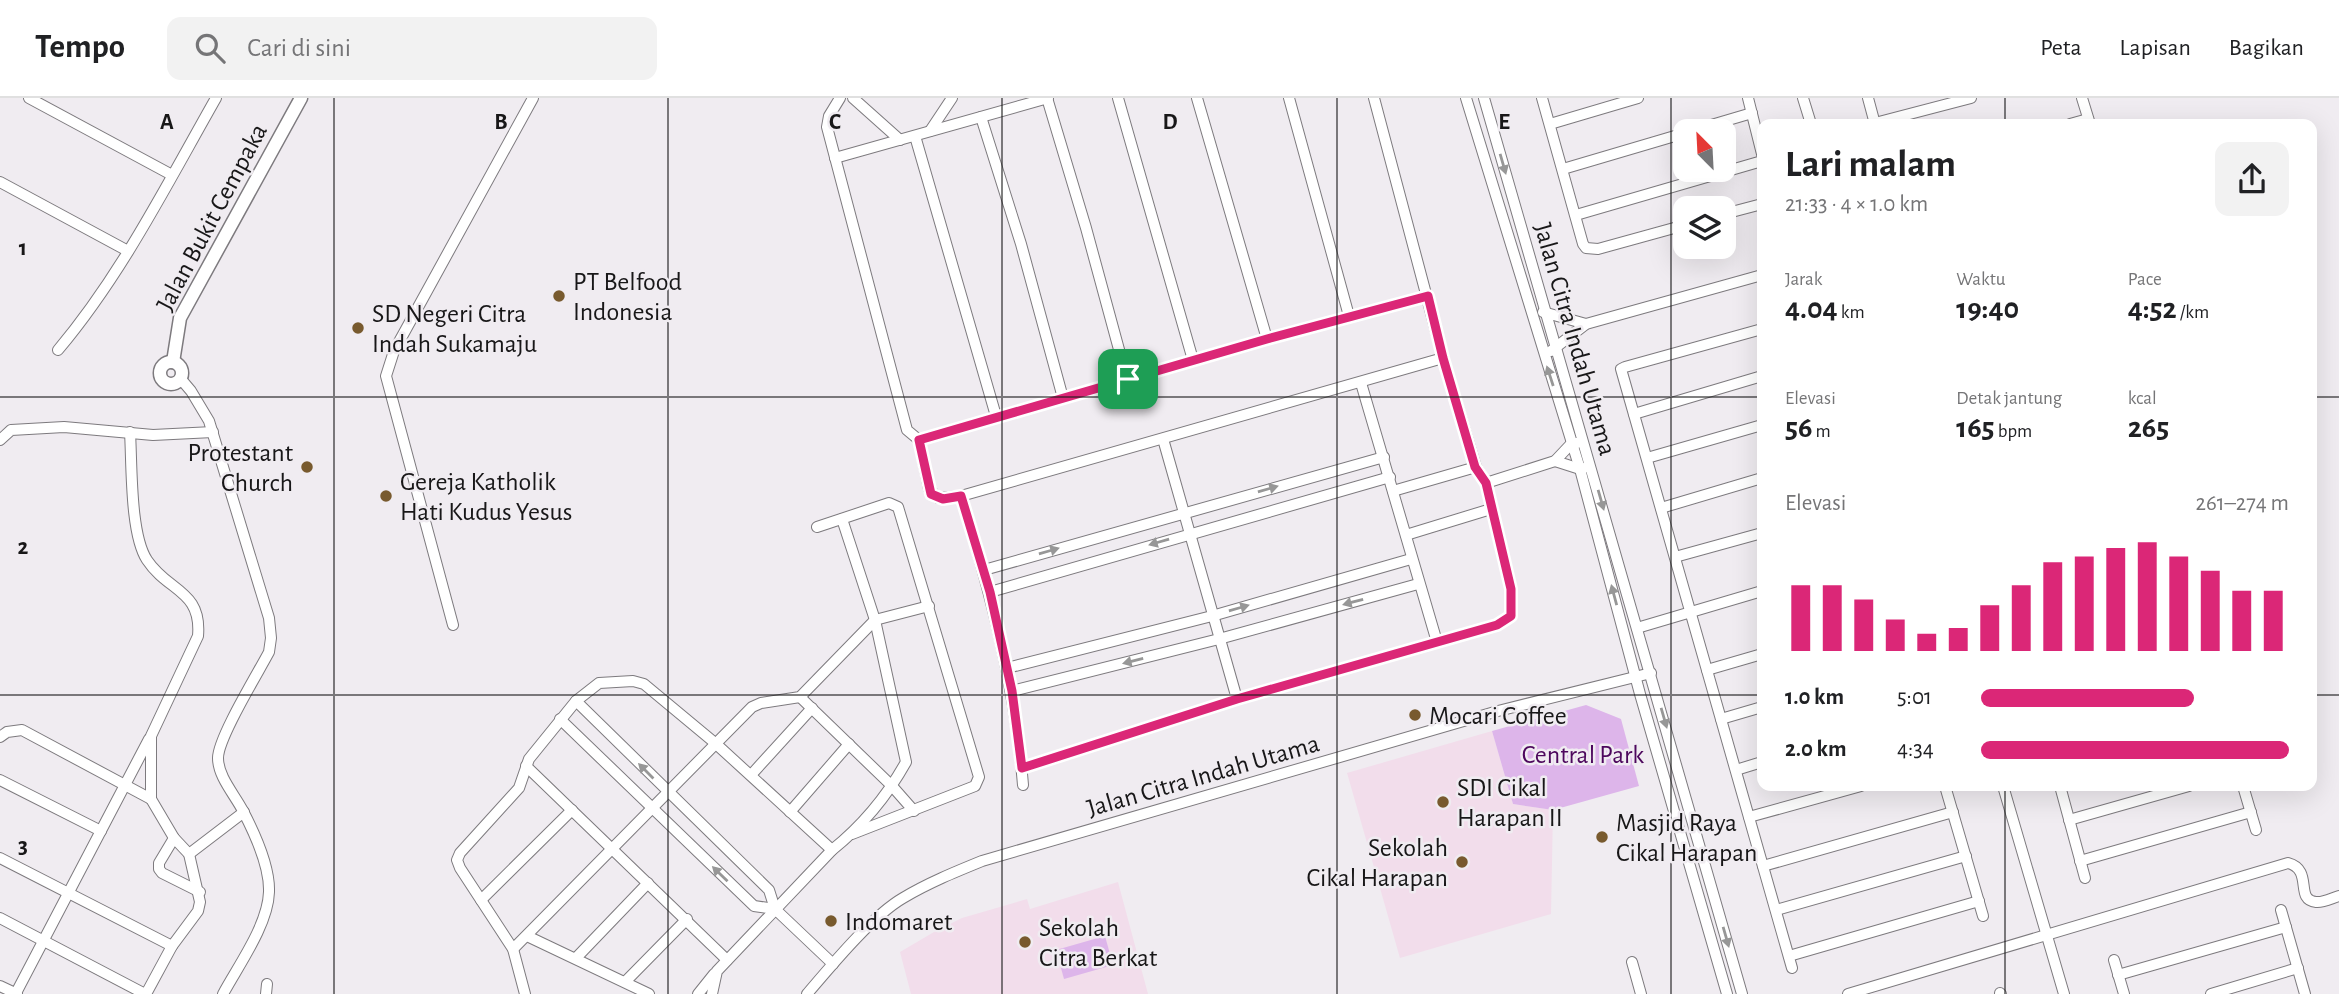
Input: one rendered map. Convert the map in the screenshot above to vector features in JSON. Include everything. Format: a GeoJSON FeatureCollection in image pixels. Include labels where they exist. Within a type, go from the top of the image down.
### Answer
{"type":"FeatureCollection","features":[{"type":"Feature","properties":{"kind":"street"},"geometry":{"type":"LineString","coordinates":[[29,98],[172,175]]}},
{"type":"Feature","properties":{"kind":"street"},"geometry":{"type":"LineString","coordinates":[[58,350],[84,320],[128,251],[216,98]]}},
{"type":"Feature","properties":{"kind":"street","name":"Jalan Bukit Cempaka"},"geometry":{"type":"LineString","coordinates":[[173,362],[180,318],[302,98]]}},
{"type":"Feature","properties":{"kind":"street"},"geometry":{"type":"LineString","coordinates":[[453,625],[386,376],[394,351],[533,98]]}},
{"type":"Feature","properties":{"kind":"street"},"geometry":{"type":"LineString","coordinates":[[840,98],[829,116],[827,127],[907,429],[919,440],[931,494],[943,499],[961,496],[1443,358]]}},
{"type":"Feature","properties":{"kind":"street"},"geometry":{"type":"LineString","coordinates":[[853,98],[900,140]]}},
{"type":"Feature","properties":{"kind":"street"},"geometry":{"type":"LineString","coordinates":[[930,131],[952,98]]}},
{"type":"Feature","properties":{"kind":"street"},"geometry":{"type":"LineString","coordinates":[[835,158],[1047,98],[1128,379]]}},
{"type":"Feature","properties":{"kind":"street"},"geometry":{"type":"LineString","coordinates":[[1118,98],[1193,360]]}},
{"type":"Feature","properties":{"kind":"street"},"geometry":{"type":"LineString","coordinates":[[1197,98],[1267,339]]}},
{"type":"Feature","properties":{"kind":"street"},"geometry":{"type":"LineString","coordinates":[[1289,98],[1349,317]]}},
{"type":"Feature","properties":{"kind":"street"},"geometry":{"type":"LineString","coordinates":[[1022,768],[1237,699],[1497,625],[1511,616],[1511,589],[1486,483],[1475,467],[1443,358],[1374,98]]}},
{"type":"Feature","properties":{"kind":"street"},"geometry":{"type":"LineString","coordinates":[[1466,98],[1580,469],[1727,994]]}},
{"type":"Feature","properties":{"kind":"street","name":"Jalan Citra Indah Utama"},"geometry":{"type":"LineString","coordinates":[[1484,98],[1742,994]]}},
{"type":"Feature","properties":{"kind":"street"},"geometry":{"type":"LineString","coordinates":[[1542,98],[1583,244],[1590,250],[1673,228]]}},
{"type":"Feature","properties":{"kind":"street"},"geometry":{"type":"LineString","coordinates":[[1550,124],[1638,98]]}},
{"type":"Feature","properties":{"kind":"street"},"geometry":{"type":"LineString","coordinates":[[1748,98],[1757,134]]}},
{"type":"Feature","properties":{"kind":"street"},"geometry":{"type":"LineString","coordinates":[[1803,98],[1809,119]]}},
{"type":"Feature","properties":{"kind":"street"},"geometry":{"type":"LineString","coordinates":[[1868,98],[1874,119]]}},
{"type":"Feature","properties":{"kind":"street"},"geometry":{"type":"LineString","coordinates":[[1893,119],[1971,98]]}},
{"type":"Feature","properties":{"kind":"street"},"geometry":{"type":"LineString","coordinates":[[2082,98],[2088,119]]}},
{"type":"Feature","properties":{"kind":"street"},"geometry":{"type":"LineString","coordinates":[[1732,119],[1752,113]]}},
{"type":"Feature","properties":{"kind":"street"},"geometry":{"type":"LineString","coordinates":[[981,117],[1021,244],[1063,397]]}},
{"type":"Feature","properties":{"kind":"street"},"geometry":{"type":"LineString","coordinates":[[915,136],[996,416]]}},
{"type":"Feature","properties":{"kind":"street"},"geometry":{"type":"LineString","coordinates":[[1563,169],[1673,137]]}},
{"type":"Feature","properties":{"kind":"street"},"geometry":{"type":"LineString","coordinates":[[1576,215],[1757,162]]}},
{"type":"Feature","properties":{"kind":"street"},"geometry":{"type":"LineString","coordinates":[[0,183],[128,251]]}},
{"type":"Feature","properties":{"kind":"street"},"geometry":{"type":"LineString","coordinates":[[1736,211],[1757,205]]}},
{"type":"Feature","properties":{"kind":"street"},"geometry":{"type":"LineString","coordinates":[[1543,354],[1556,349],[1586,324],[1757,276]]}},
{"type":"Feature","properties":{"kind":"street"},"geometry":{"type":"LineString","coordinates":[[919,440],[1267,339],[1428,296]]}},
{"type":"Feature","properties":{"kind":"street"},"geometry":{"type":"LineString","coordinates":[[1531,315],[1545,311],[1586,324]]}},
{"type":"Feature","properties":{"kind":"street"},"geometry":{"type":"LineString","coordinates":[[1757,330],[1621,369],[1792,968]]}},
{"type":"Feature","properties":{"kind":"street"},"geometry":{"type":"LineString","coordinates":[[173,362],[181,368],[180,378],[172,384],[162,379],[160,372],[163,366],[173,362]]}},
{"type":"Feature","properties":{"kind":"street"},"geometry":{"type":"LineString","coordinates":[[1634,414],[1757,377]]}},
{"type":"Feature","properties":{"kind":"street"},"geometry":{"type":"LineString","coordinates":[[180,378],[197,400],[213,432],[269,618],[271,638],[269,652],[221,742],[218,759],[222,774],[244,812],[262,858],[268,878],[269,895],[254,941],[223,994]]}},
{"type":"Feature","properties":{"kind":"street"},"geometry":{"type":"LineString","coordinates":[[1361,383],[1437,642]]}},
{"type":"Feature","properties":{"kind":"street"},"geometry":{"type":"LineString","coordinates":[[1647,458],[1757,426]]}},
{"type":"Feature","properties":{"kind":"street"},"geometry":{"type":"LineString","coordinates":[[0,440],[11,430],[64,427],[153,435],[213,432]]}},
{"type":"Feature","properties":{"kind":"street"},"geometry":{"type":"LineString","coordinates":[[0,986],[16,994],[151,736],[198,636],[199,615],[195,606],[153,568],[140,544],[134,501],[130,432]]}},
{"type":"Feature","properties":{"kind":"street"},"geometry":{"type":"LineString","coordinates":[[1163,439],[1237,699]]}},
{"type":"Feature","properties":{"kind":"street"},"geometry":{"type":"LineString","coordinates":[[1486,483],[1555,461],[1572,444],[1583,440]]}},
{"type":"Feature","properties":{"kind":"street"},"geometry":{"type":"LineString","coordinates":[[984,570],[1384,457]]}},
{"type":"Feature","properties":{"kind":"street"},"geometry":{"type":"LineString","coordinates":[[1555,461],[1580,469],[1591,466]]}},
{"type":"Feature","properties":{"kind":"street"},"geometry":{"type":"LineString","coordinates":[[1393,491],[1475,467]]}},
{"type":"Feature","properties":{"kind":"street"},"geometry":{"type":"LineString","coordinates":[[990,592],[1390,477]]}},
{"type":"Feature","properties":{"kind":"street"},"geometry":{"type":"LineString","coordinates":[[1661,508],[1757,479]]}},
{"type":"Feature","properties":{"kind":"street"},"geometry":{"type":"LineString","coordinates":[[961,496],[990,592],[1012,691],[1023,785]]}},
{"type":"Feature","properties":{"kind":"street"},"geometry":{"type":"LineString","coordinates":[[817,527],[889,503],[895,504],[900,511],[979,780],[975,786],[852,834]]}},
{"type":"Feature","properties":{"kind":"street"},"geometry":{"type":"LineString","coordinates":[[1406,535],[1491,509]]}},
{"type":"Feature","properties":{"kind":"street"},"geometry":{"type":"LineString","coordinates":[[698,994],[775,909],[832,850],[852,834],[892,786],[905,762],[875,620],[842,519]]}},
{"type":"Feature","properties":{"kind":"street"},"geometry":{"type":"LineString","coordinates":[[1675,557],[1757,534]]}},
{"type":"Feature","properties":{"kind":"street"},"geometry":{"type":"LineString","coordinates":[[1007,668],[1212,616],[1411,559]]}},
{"type":"Feature","properties":{"kind":"street"},"geometry":{"type":"LineString","coordinates":[[1012,691],[1219,639],[1418,584]]}},
{"type":"Feature","properties":{"kind":"street"},"geometry":{"type":"LineString","coordinates":[[1637,628],[1757,592]]}},
{"type":"Feature","properties":{"kind":"street"},"geometry":{"type":"LineString","coordinates":[[513,949],[715,743],[756,705],[800,697],[875,620],[929,606]]}},
{"type":"Feature","properties":{"kind":"street"},"geometry":{"type":"LineString","coordinates":[[1707,670],[1757,655]]}},
{"type":"Feature","properties":{"kind":"street","name":"Jalan Citra Indah Utama"},"geometry":{"type":"LineString","coordinates":[[807,994],[879,917],[901,899],[947,875],[982,861],[1498,711],[1651,673]]}},
{"type":"Feature","properties":{"kind":"street"},"geometry":{"type":"LineString","coordinates":[[524,994],[513,949],[460,868],[458,858],[519,788],[526,766],[560,719],[576,701],[599,683],[644,684],[715,743],[832,850]]}},
{"type":"Feature","properties":{"kind":"street"},"geometry":{"type":"LineString","coordinates":[[800,697],[892,786],[914,811]]}},
{"type":"Feature","properties":{"kind":"street"},"geometry":{"type":"LineString","coordinates":[[576,701],[769,890],[775,909],[833,964]]}},
{"type":"Feature","properties":{"kind":"street"},"geometry":{"type":"LineString","coordinates":[[751,775],[812,708]]}},
{"type":"Feature","properties":{"kind":"street"},"geometry":{"type":"LineString","coordinates":[[1721,719],[1757,709]]}},
{"type":"Feature","properties":{"kind":"street"},"geometry":{"type":"LineString","coordinates":[[560,719],[754,906],[775,909]]}},
{"type":"Feature","properties":{"kind":"street"},"geometry":{"type":"LineString","coordinates":[[0,737],[7,732],[22,730],[126,783],[151,799],[174,838],[189,854],[200,892],[198,911],[172,946],[146,994],[0,918]]}},
{"type":"Feature","properties":{"kind":"street"},"geometry":{"type":"LineString","coordinates":[[151,736],[151,799]]}},
{"type":"Feature","properties":{"kind":"street"},"geometry":{"type":"LineString","coordinates":[[790,812],[849,744]]}},
{"type":"Feature","properties":{"kind":"street"},"geometry":{"type":"LineString","coordinates":[[1736,770],[1757,764]]}},
{"type":"Feature","properties":{"kind":"street"},"geometry":{"type":"LineString","coordinates":[[526,766],[727,960]]}},
{"type":"Feature","properties":{"kind":"street"},"geometry":{"type":"LineString","coordinates":[[0,780],[101,831]]}},
{"type":"Feature","properties":{"kind":"street"},"geometry":{"type":"LineString","coordinates":[[1749,817],[1843,791]]}},
{"type":"Feature","properties":{"kind":"street"},"geometry":{"type":"LineString","coordinates":[[1947,791],[1983,916]]}},
{"type":"Feature","properties":{"kind":"street"},"geometry":{"type":"LineString","coordinates":[[2005,791],[2064,994]]}},
{"type":"Feature","properties":{"kind":"street"},"geometry":{"type":"LineString","coordinates":[[2061,791],[2085,878]]}},
{"type":"Feature","properties":{"kind":"street"},"geometry":{"type":"LineString","coordinates":[[2069,820],[2171,791]]}},
{"type":"Feature","properties":{"kind":"street"},"geometry":{"type":"LineString","coordinates":[[2245,791],[2256,831]]}},
{"type":"Feature","properties":{"kind":"street"},"geometry":{"type":"LineString","coordinates":[[481,900],[572,810]]}},
{"type":"Feature","properties":{"kind":"street"},"geometry":{"type":"LineString","coordinates":[[2080,861],[2251,811]]}},
{"type":"Feature","properties":{"kind":"street"},"geometry":{"type":"LineString","coordinates":[[189,854],[244,812]]}},
{"type":"Feature","properties":{"kind":"street"},"geometry":{"type":"LineString","coordinates":[[1763,866],[1953,812]]}},
{"type":"Feature","properties":{"kind":"street"},"geometry":{"type":"LineString","coordinates":[[174,838],[159,863],[159,869],[200,892]]}},
{"type":"Feature","properties":{"kind":"street"},"geometry":{"type":"LineString","coordinates":[[1776,911],[1966,856]]}},
{"type":"Feature","properties":{"kind":"street"},"geometry":{"type":"LineString","coordinates":[[0,858],[172,946]]}},
{"type":"Feature","properties":{"kind":"street"},"geometry":{"type":"LineString","coordinates":[[1848,994],[2288,863],[2301,870],[2304,894],[2310,900],[2317,902],[2339,896]]}},
{"type":"Feature","properties":{"kind":"street"},"geometry":{"type":"LineString","coordinates":[[576,958],[649,883]]}},
{"type":"Feature","properties":{"kind":"street"},"geometry":{"type":"LineString","coordinates":[[1789,956],[1979,901]]}},
{"type":"Feature","properties":{"kind":"street"},"geometry":{"type":"LineString","coordinates":[[2281,909],[2305,994]]}},
{"type":"Feature","properties":{"kind":"street"},"geometry":{"type":"LineString","coordinates":[[625,982],[687,919]]}},
{"type":"Feature","properties":{"kind":"street"},"geometry":{"type":"LineString","coordinates":[[2118,975],[2286,927]]}},
{"type":"Feature","properties":{"kind":"street"},"geometry":{"type":"LineString","coordinates":[[527,936],[649,994]]}},
{"type":"Feature","properties":{"kind":"street"},"geometry":{"type":"LineString","coordinates":[[2114,960],[2124,994]]}},
{"type":"Feature","properties":{"kind":"street"},"geometry":{"type":"LineString","coordinates":[[1632,962],[1641,994]]}},
{"type":"Feature","properties":{"kind":"street"},"geometry":{"type":"LineString","coordinates":[[2211,994],[2298,968]]}},
{"type":"Feature","properties":{"kind":"street"},"geometry":{"type":"LineString","coordinates":[[712,994],[717,971]]}},
{"type":"Feature","properties":{"kind":"shaded area","name":"Sekolah Cikal Harapan"},"geometry":{"type":"Polygon","coordinates":[[[1492,731],[1513,804],[1553,810],[1551,914],[1400,958],[1347,773],[1492,731]]]}},
{"type":"Feature","properties":{"kind":"shaded area","name":"Sekolah Citra Berkat"},"geometry":{"type":"Polygon","coordinates":[[[1118,882],[1148,994],[911,994],[900,952],[934,932],[962,918],[1027,899],[1030,909],[1118,882]]]}},
{"type":"Feature","properties":{"kind":"green space","name":"Central Park"},"geometry":{"type":"Polygon","coordinates":[[[1586,705],[1621,719],[1639,786],[1553,810],[1513,804],[1492,731],[1586,705]]]}},
{"type":"Feature","properties":{"kind":"green space"},"geometry":{"type":"Polygon","coordinates":[[[1105,936],[1113,965],[1064,979],[1056,950],[1105,936]]]}},
{"type":"Feature","properties":{"kind":"place","name":"PT Belfood Indonesia"},"geometry":{"type":"Point","coordinates":[559,296]}},
{"type":"Feature","properties":{"kind":"place","name":"SD Negeri Citra Indah Sukamaju"},"geometry":{"type":"Point","coordinates":[358,328]}},
{"type":"Feature","properties":{"kind":"place","name":"Protestant Church"},"geometry":{"type":"Point","coordinates":[307,467]}},
{"type":"Feature","properties":{"kind":"place","name":"Gereja Katholik Hati Kudus Yesus"},"geometry":{"type":"Point","coordinates":[386,496]}},
{"type":"Feature","properties":{"kind":"place","name":"Mocari Coffee"},"geometry":{"type":"Point","coordinates":[1415,715]}},
{"type":"Feature","properties":{"kind":"place","name":"SDI Cikal Harapan II"},"geometry":{"type":"Point","coordinates":[1443,802]}},
{"type":"Feature","properties":{"kind":"place","name":"Masjid Raya Cikal Harapan"},"geometry":{"type":"Point","coordinates":[1602,837]}},
{"type":"Feature","properties":{"kind":"place","name":"Sekolah Cikal Harapan"},"geometry":{"type":"Point","coordinates":[1462,862]}},
{"type":"Feature","properties":{"kind":"place","name":"Indomaret"},"geometry":{"type":"Point","coordinates":[831,921]}},
{"type":"Feature","properties":{"kind":"place","name":"Sekolah Citra Berkat"},"geometry":{"type":"Point","coordinates":[1025,942]}},
{"type":"Feature","properties":{"kind":"route"},"geometry":{"type":"LineString","coordinates":[[1428,296],[1475,467],[1486,483],[1511,589],[1511,616],[1497,625],[1237,699],[1022,768],[1012,691],[990,592],[961,496],[943,499],[931,494],[919,440],[1128,379],[1428,296]]}}]}
